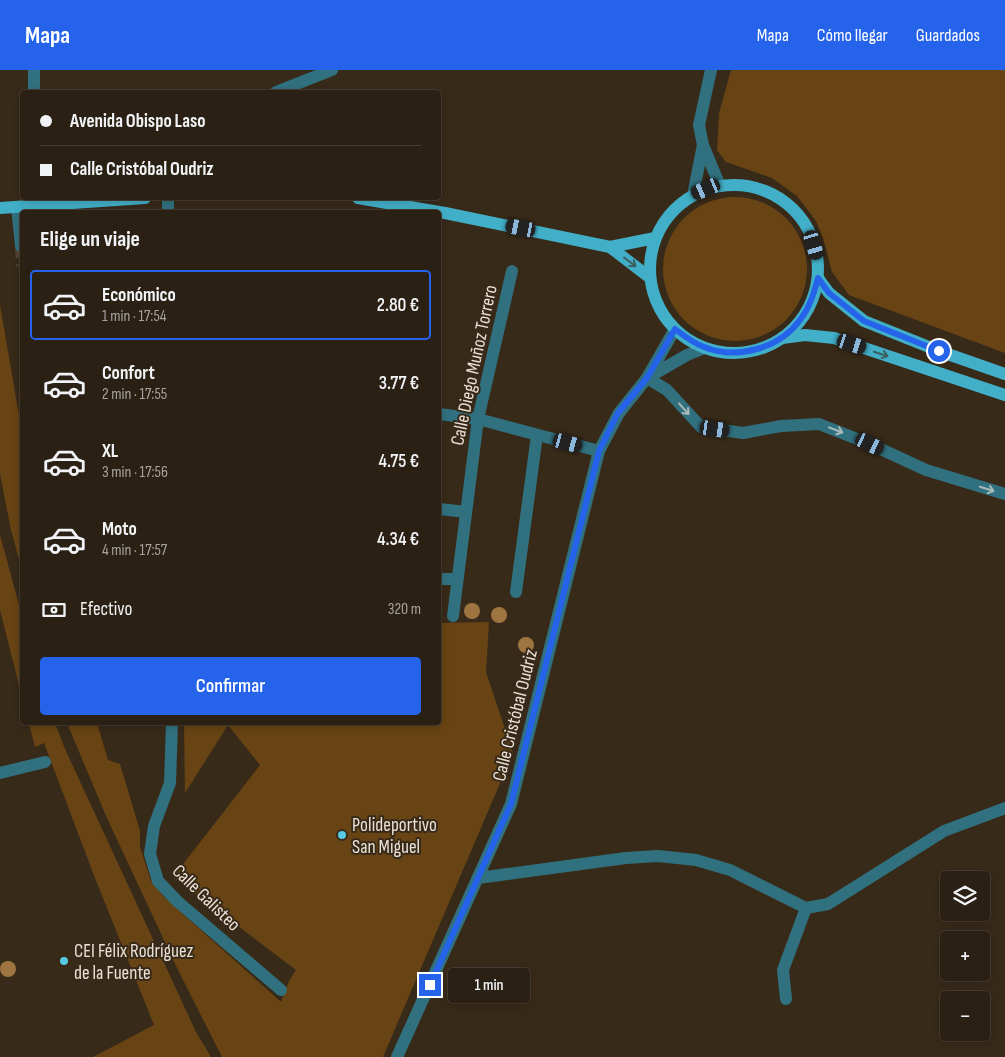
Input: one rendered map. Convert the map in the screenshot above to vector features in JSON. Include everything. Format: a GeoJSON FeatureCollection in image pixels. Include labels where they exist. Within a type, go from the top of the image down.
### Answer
{"type":"FeatureCollection","features":[{"type":"Feature","properties":{"kind":"main road"},"geometry":{"type":"LineString","coordinates":[[742,185],[764,190],[784,200],[800,216],[811,234],[818,256],[818,278],[812,301],[800,321],[782,338],[758,350],[731,353],[704,348],[689,340],[675,329],[662,314],[654,296],[650,277],[650,257],[655,238],[664,221],[677,206],[693,195],[720,186],[742,185]]}},
{"type":"Feature","properties":{"kind":"main road"},"geometry":{"type":"LineString","coordinates":[[0,208],[38,201],[74,200]]}},
{"type":"Feature","properties":{"kind":"main road"},"geometry":{"type":"LineString","coordinates":[[370,200],[428,210]]}},
{"type":"Feature","properties":{"kind":"main road"},"geometry":{"type":"LineString","coordinates":[[441,212],[610,247],[655,238]]}},
{"type":"Feature","properties":{"kind":"main road"},"geometry":{"type":"LineString","coordinates":[[610,247],[650,277]]}},
{"type":"Feature","properties":{"kind":"main road"},"geometry":{"type":"LineString","coordinates":[[818,278],[829,293],[864,321],[939,351],[1005,374]]}},
{"type":"Feature","properties":{"kind":"main road"},"geometry":{"type":"LineString","coordinates":[[782,338],[805,335],[834,338],[1005,395]]}},
{"type":"Feature","properties":{"kind":"street"},"geometry":{"type":"LineString","coordinates":[[34,70],[34,90]]}},
{"type":"Feature","properties":{"kind":"street"},"geometry":{"type":"LineString","coordinates":[[281,90],[332,70]]}},
{"type":"Feature","properties":{"kind":"street"},"geometry":{"type":"LineString","coordinates":[[711,70],[699,125],[703,145],[720,186]]}},
{"type":"Feature","properties":{"kind":"street"},"geometry":{"type":"LineString","coordinates":[[693,195],[703,145]]}},
{"type":"Feature","properties":{"kind":"street"},"geometry":{"type":"LineString","coordinates":[[17,206],[20,236]]}},
{"type":"Feature","properties":{"kind":"street","name":"Calle Diego Muñoz Torrero"},"geometry":{"type":"LineString","coordinates":[[452,616],[478,419],[512,272]]}},
{"type":"Feature","properties":{"kind":"street","name":"Calle Cristóbal Oudriz"},"geometry":{"type":"LineString","coordinates":[[397,1057],[511,804],[599,451],[618,413],[647,378],[675,329]]}},
{"type":"Feature","properties":{"kind":"street","name":"Calle Cristóbal Oudriz"},"geometry":{"type":"LineString","coordinates":[[647,378],[687,355],[704,348]]}},
{"type":"Feature","properties":{"kind":"street"},"geometry":{"type":"LineString","coordinates":[[647,378],[668,390],[701,427],[743,433],[782,426],[819,424],[870,444],[926,470],[1005,494]]}},
{"type":"Feature","properties":{"kind":"street"},"geometry":{"type":"LineString","coordinates":[[441,414],[478,419],[599,451]]}},
{"type":"Feature","properties":{"kind":"street"},"geometry":{"type":"LineString","coordinates":[[516,592],[537,435]]}},
{"type":"Feature","properties":{"kind":"street"},"geometry":{"type":"LineString","coordinates":[[441,509],[466,512]]}},
{"type":"Feature","properties":{"kind":"street"},"geometry":{"type":"LineString","coordinates":[[441,579],[457,579]]}},
{"type":"Feature","properties":{"kind":"street","name":"Calle Galisteo"},"geometry":{"type":"LineString","coordinates":[[172,725],[170,783],[154,826],[150,854],[158,882],[177,901],[281,990]]}},
{"type":"Feature","properties":{"kind":"street"},"geometry":{"type":"LineString","coordinates":[[0,773],[45,762]]}},
{"type":"Feature","properties":{"kind":"street"},"geometry":{"type":"LineString","coordinates":[[478,878],[626,858],[658,856],[696,860],[730,870],[806,908],[828,904],[944,831],[1005,808]]}},
{"type":"Feature","properties":{"kind":"street"},"geometry":{"type":"LineString","coordinates":[[786,998],[783,970],[806,908]]}},
{"type":"Feature","properties":{"kind":"shaded area"},"geometry":{"type":"Polygon","coordinates":[[[731,70],[1005,70],[1005,353],[849,295],[832,272],[823,238],[816,221],[797,196],[772,178],[726,162],[717,150],[719,113],[731,70]]]}},
{"type":"Feature","properties":{"kind":"shaded area"},"geometry":{"type":"Polygon","coordinates":[[[735,197],[763,202],[786,218],[802,241],[807,269],[802,297],[786,320],[763,336],[735,341],[707,336],[684,320],[668,297],[663,269],[668,241],[684,218],[707,202],[735,197]]]}},
{"type":"Feature","properties":{"kind":"shaded area"},"geometry":{"type":"Polygon","coordinates":[[[0,305],[20,421],[20,564],[0,474],[0,305]]]}},
{"type":"Feature","properties":{"kind":"shaded area"},"geometry":{"type":"Polygon","coordinates":[[[0,535],[20,609],[20,689],[0,610],[0,535]]]}},
{"type":"Feature","properties":{"kind":"shaded area","name":"Polideportivo San Miguel"},"geometry":{"type":"Polygon","coordinates":[[[489,622],[486,672],[513,753],[383,1057],[222,1057],[178,970],[106,816],[68,725],[98,725],[108,760],[120,764],[140,831],[140,847],[151,881],[164,897],[281,1002],[289,981],[296,970],[173,877],[260,765],[228,725],[441,725],[441,623],[489,622]]]}},
{"type":"Feature","properties":{"kind":"shaded area"},"geometry":{"type":"Polygon","coordinates":[[[30,725],[56,725],[65,749],[196,1032],[211,1057],[93,1057],[154,1025],[95,878],[44,743],[35,747],[30,725]]]}},
{"type":"Feature","properties":{"kind":"shaded area","name":"Polideportivo San Miguel"},"geometry":{"type":"Polygon","coordinates":[[[184,725],[228,725],[185,793],[184,725]]]}},
{"type":"Feature","properties":{"kind":"place","name":"Polideportivo San Miguel"},"geometry":{"type":"Point","coordinates":[342,835]}},
{"type":"Feature","properties":{"kind":"place","name":"CEI Félix Rodríguez de la Fuente"},"geometry":{"type":"Point","coordinates":[64,961]}},
{"type":"Feature","properties":{"kind":"route"},"geometry":{"type":"LineString","coordinates":[[430,985],[511,804],[599,451],[618,413],[647,378],[675,329],[689,340],[704,348],[731,353],[758,350],[782,338],[800,321],[812,301],[818,278],[829,293],[864,321],[939,351]]}}]}
